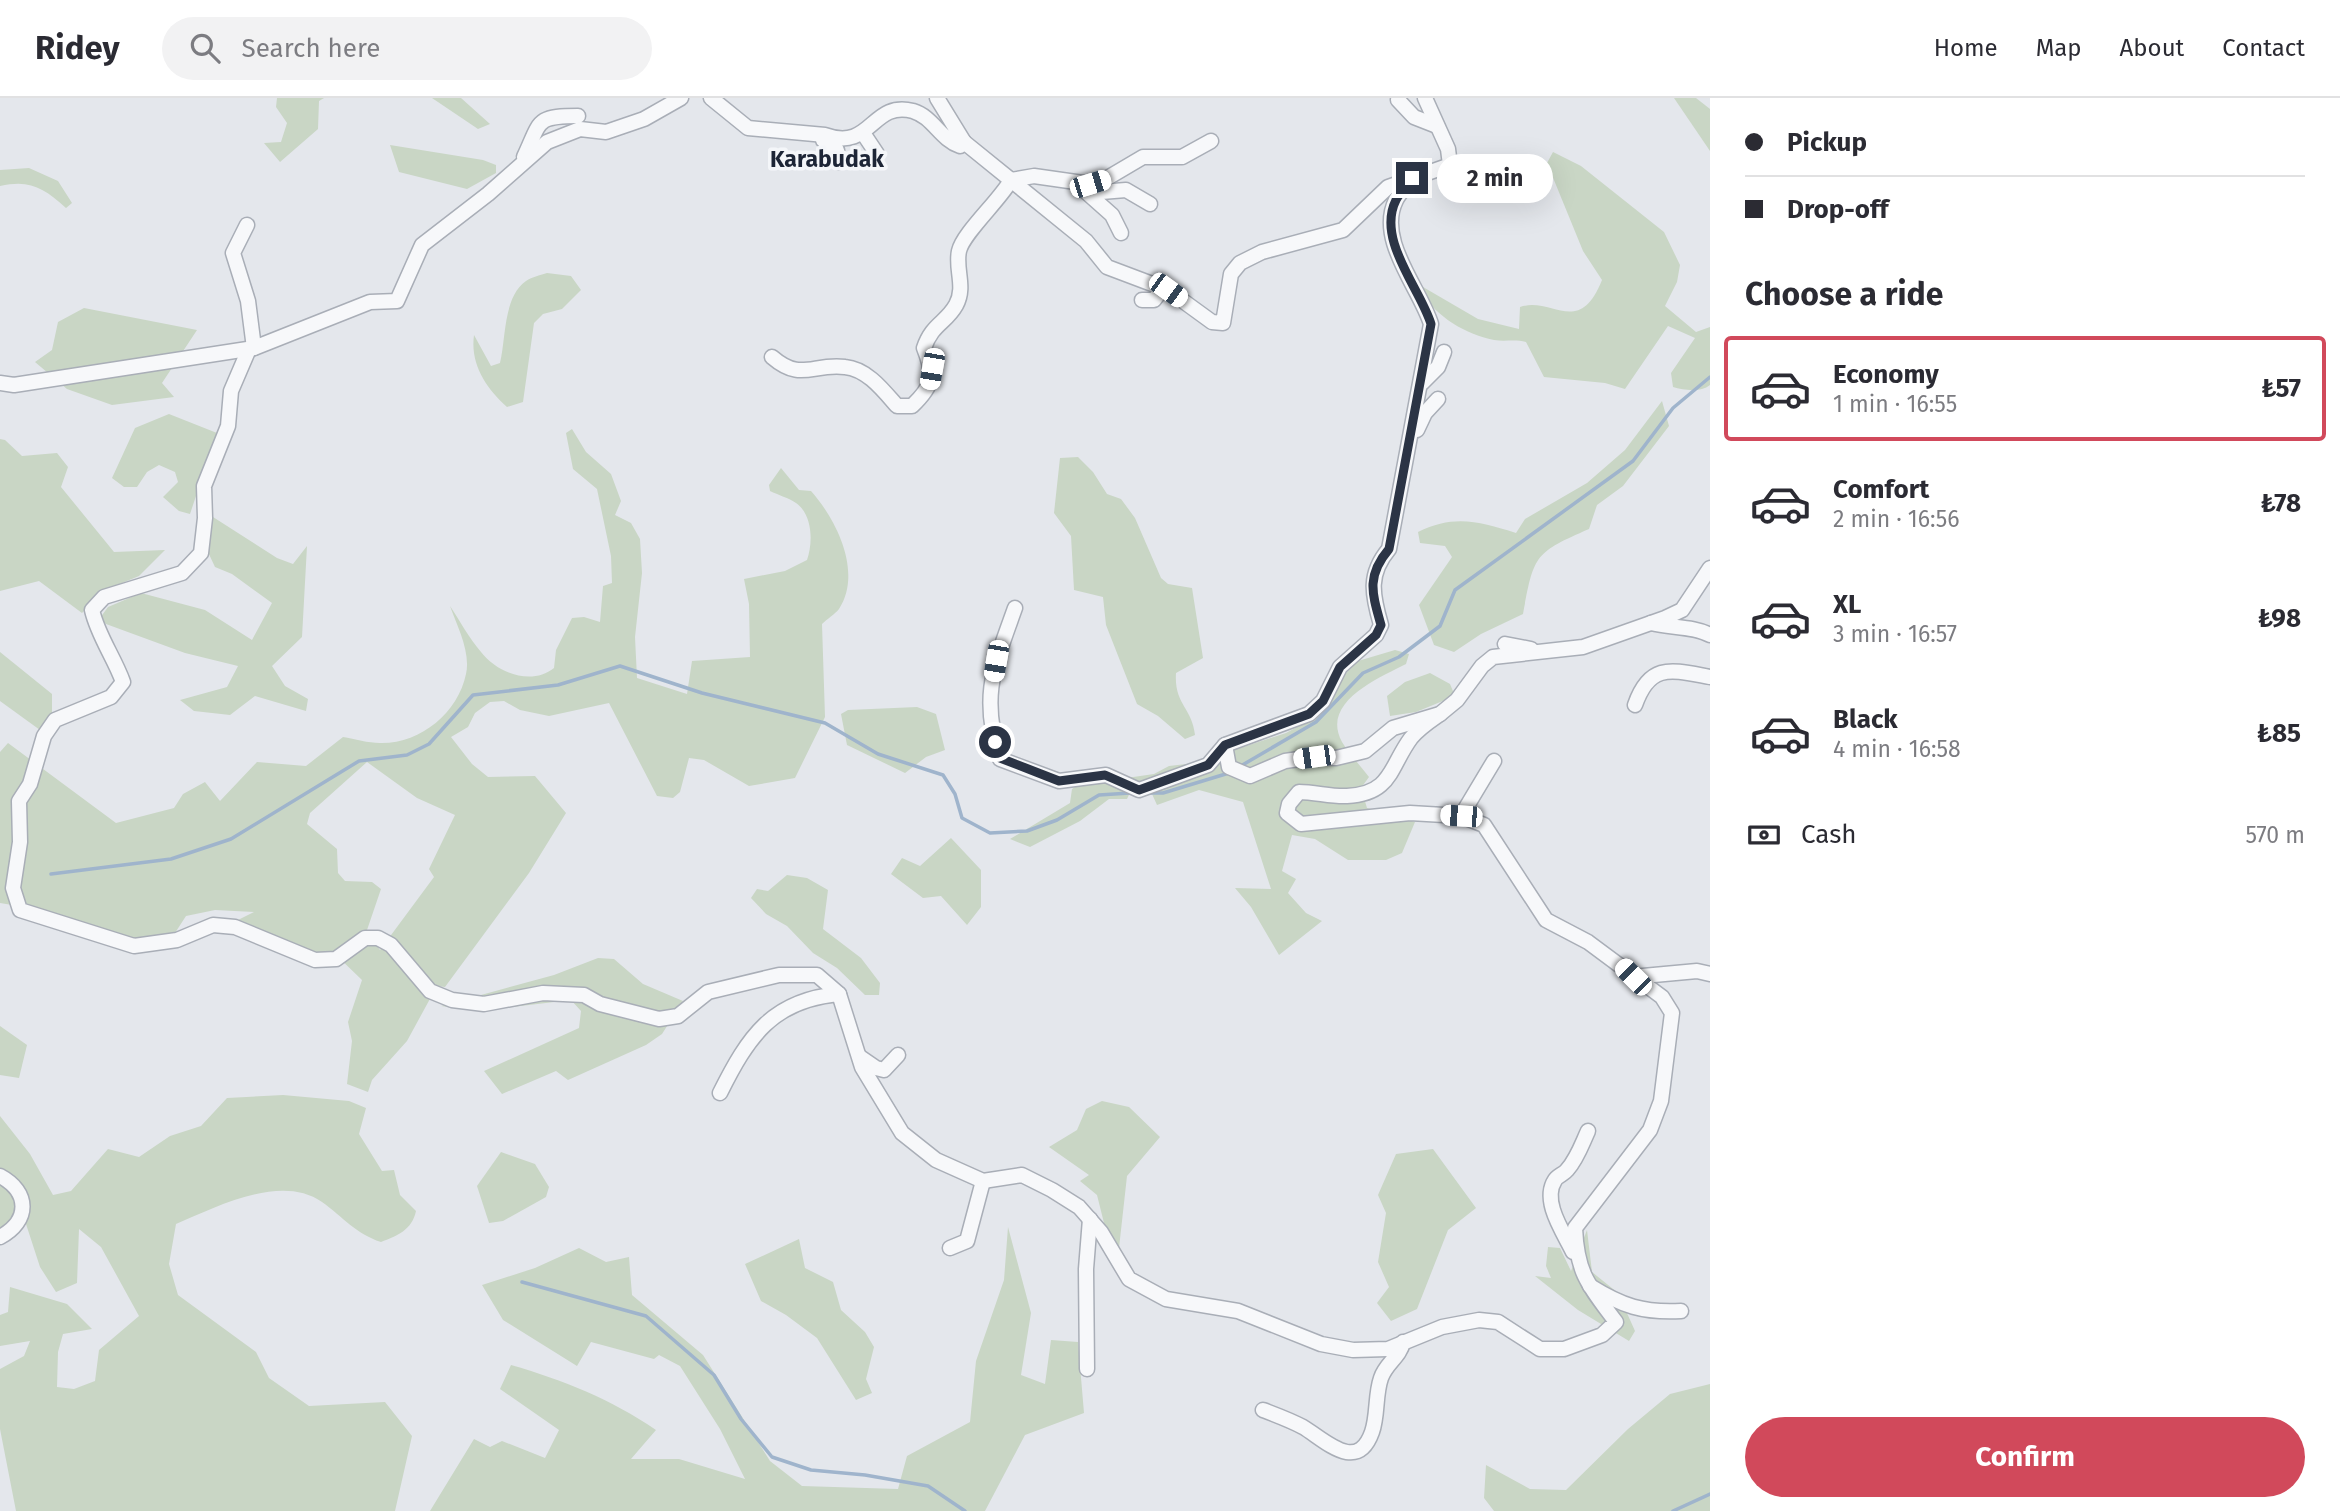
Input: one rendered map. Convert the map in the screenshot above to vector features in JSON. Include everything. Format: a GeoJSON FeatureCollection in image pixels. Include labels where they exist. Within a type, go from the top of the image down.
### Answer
{"type":"FeatureCollection","features":[{"type":"Feature","properties":{"kind":"street"},"geometry":{"type":"LineString","coordinates":[[0,383],[15,385],[252,349],[370,302],[397,301],[422,246],[547,142],[580,129],[606,132],[644,119],[681,98]]}},
{"type":"Feature","properties":{"kind":"street"},"geometry":{"type":"LineString","coordinates":[[711,98],[748,128],[802,132],[850,140],[863,133],[885,113],[911,111],[926,116],[949,142],[960,146],[964,142]]}},
{"type":"Feature","properties":{"kind":"street"},"geometry":{"type":"LineString","coordinates":[[937,98],[964,142],[1086,241],[1107,267],[1163,288],[1212,322],[1223,323],[1231,274],[1240,263],[1262,252],[1343,230],[1388,187],[1437,172],[1450,165],[1448,149],[1425,98]]}},
{"type":"Feature","properties":{"kind":"street"},"geometry":{"type":"LineString","coordinates":[[1398,100],[1415,117],[1437,126]]}},
{"type":"Feature","properties":{"kind":"street"},"geometry":{"type":"LineString","coordinates":[[521,165],[540,122],[548,117],[578,116]]}},
{"type":"Feature","properties":{"kind":"street"},"geometry":{"type":"LineString","coordinates":[[802,132],[828,142],[837,150],[838,162]]}},
{"type":"Feature","properties":{"kind":"street"},"geometry":{"type":"LineString","coordinates":[[863,133],[877,154]]}},
{"type":"Feature","properties":{"kind":"street"},"geometry":{"type":"LineString","coordinates":[[1011,180],[1034,176],[1090,184],[1104,180],[1143,157],[1182,157],[1211,141]]}},
{"type":"Feature","properties":{"kind":"street"},"geometry":{"type":"LineString","coordinates":[[1015,608],[996,661],[988,708],[1000,758],[1059,781],[1105,775],[1139,790],[1208,765],[1225,745],[1309,714],[1323,701],[1340,667],[1376,635],[1381,625],[1372,583],[1377,563],[1389,549],[1431,324],[1425,304],[1401,266],[1392,226],[1396,201],[1412,178]]}},
{"type":"Feature","properties":{"kind":"street"},"geometry":{"type":"LineString","coordinates":[[772,356],[798,373],[823,366],[848,367],[875,380],[897,406],[912,406],[929,390],[932,369],[924,348],[929,332],[956,306],[961,288],[959,251],[969,234],[1001,198],[1011,180]]}},
{"type":"Feature","properties":{"kind":"street"},"geometry":{"type":"LineString","coordinates":[[1074,182],[1112,215],[1121,233]]}},
{"type":"Feature","properties":{"kind":"street"},"geometry":{"type":"LineString","coordinates":[[1089,193],[1126,190],[1150,204]]}},
{"type":"Feature","properties":{"kind":"street"},"geometry":{"type":"LineString","coordinates":[[247,225],[233,253],[248,301],[252,349],[231,391],[228,426],[204,486],[205,518],[201,553],[182,573],[104,597],[92,610],[96,628],[113,654],[123,682],[111,697],[55,720],[44,736],[30,784],[19,801],[20,842],[13,888],[20,910],[134,947],[177,940],[213,925],[235,927],[315,960],[336,959],[365,938],[378,937],[391,946],[430,991],[452,1000],[484,1004],[543,993],[584,995],[600,1004],[659,1019],[678,1016],[708,992],[779,975],[817,975],[839,994],[858,1056],[902,1133],[936,1160],[983,1181],[1022,1175],[1079,1207],[1090,1219],[1129,1279],[1166,1299],[1238,1311],[1321,1344],[1353,1350],[1388,1349],[1442,1327],[1479,1320],[1498,1322],[1540,1349],[1564,1349],[1602,1335],[1616,1322],[1597,1301],[1552,1210],[1551,1192],[1555,1179],[1566,1171],[1588,1131]]}},
{"type":"Feature","properties":{"kind":"street"},"geometry":{"type":"LineString","coordinates":[[1142,300],[1154,300],[1163,288]]}},
{"type":"Feature","properties":{"kind":"street"},"geometry":{"type":"LineString","coordinates":[[1422,383],[1438,367],[1444,352]]}},
{"type":"Feature","properties":{"kind":"street"},"geometry":{"type":"LineString","coordinates":[[1406,454],[1425,413],[1438,399]]}},
{"type":"Feature","properties":{"kind":"street"},"geometry":{"type":"LineString","coordinates":[[1576,1259],[1575,1228],[1650,1130],[1661,1101],[1672,1013],[1662,997],[1588,942],[1546,920],[1484,825],[1461,816],[1410,813],[1301,824],[1287,813],[1289,804],[1299,792],[1322,792],[1345,797],[1375,790],[1394,773],[1417,731],[1457,701],[1482,666],[1493,657],[1583,647],[1682,610],[1710,568]]}},
{"type":"Feature","properties":{"kind":"street"},"geometry":{"type":"LineString","coordinates":[[1649,623],[1678,630],[1694,627],[1710,635]]}},
{"type":"Feature","properties":{"kind":"street"},"geometry":{"type":"LineString","coordinates":[[1504,644],[1546,653]]}},
{"type":"Feature","properties":{"kind":"street"},"geometry":{"type":"LineString","coordinates":[[1635,705],[1640,689],[1656,673],[1668,671],[1710,677]]}},
{"type":"Feature","properties":{"kind":"street"},"geometry":{"type":"LineString","coordinates":[[1225,745],[1228,767],[1250,776],[1285,761],[1314,757],[1336,758],[1365,751],[1393,729],[1440,714]]}},
{"type":"Feature","properties":{"kind":"street"},"geometry":{"type":"LineString","coordinates":[[1461,816],[1494,761]]}},
{"type":"Feature","properties":{"kind":"street"},"geometry":{"type":"LineString","coordinates":[[1633,977],[1697,971],[1710,974]]}},
{"type":"Feature","properties":{"kind":"street"},"geometry":{"type":"LineString","coordinates":[[720,1093],[741,1050],[757,1030],[780,1011],[813,996],[839,994]]}},
{"type":"Feature","properties":{"kind":"street"},"geometry":{"type":"LineString","coordinates":[[858,1056],[884,1070],[898,1055]]}},
{"type":"Feature","properties":{"kind":"street"},"geometry":{"type":"LineString","coordinates":[[0,1176],[15,1185],[22,1206],[21,1218],[14,1228],[0,1237]]}},
{"type":"Feature","properties":{"kind":"street"},"geometry":{"type":"LineString","coordinates":[[950,1248],[967,1241],[983,1181]]}},
{"type":"Feature","properties":{"kind":"street"},"geometry":{"type":"LineString","coordinates":[[1087,1369],[1086,1269],[1090,1219]]}},
{"type":"Feature","properties":{"kind":"street"},"geometry":{"type":"LineString","coordinates":[[1589,1285],[1619,1304],[1659,1312],[1681,1311]]}},
{"type":"Feature","properties":{"kind":"street"},"geometry":{"type":"LineString","coordinates":[[1263,1410],[1290,1420],[1336,1449],[1347,1453],[1358,1450],[1367,1442],[1373,1430],[1381,1378],[1390,1362],[1401,1351],[1403,1342]]}},
{"type":"Feature","properties":{"kind":"green space"},"geometry":{"type":"Polygon","coordinates":[[[277,98],[324,98],[319,101],[318,129],[280,162],[264,143],[281,142],[287,123],[276,107],[277,98]]]}},
{"type":"Feature","properties":{"kind":"green space"},"geometry":{"type":"Polygon","coordinates":[[[432,98],[461,98],[490,124],[478,129],[432,98]]]}},
{"type":"Feature","properties":{"kind":"green space"},"geometry":{"type":"Polygon","coordinates":[[[1674,98],[1696,98],[1710,109],[1710,151],[1674,98]]]}},
{"type":"Feature","properties":{"kind":"green space"},"geometry":{"type":"Polygon","coordinates":[[[390,145],[483,160],[496,165],[496,173],[467,189],[399,172],[390,145]]]}},
{"type":"Feature","properties":{"kind":"green space"},"geometry":{"type":"Polygon","coordinates":[[[1553,152],[1581,166],[1664,232],[1680,265],[1677,282],[1665,306],[1696,332],[1710,327],[1710,385],[1706,388],[1687,390],[1673,387],[1671,373],[1695,338],[1668,326],[1625,389],[1605,383],[1544,377],[1526,342],[1494,340],[1462,329],[1436,310],[1422,293],[1423,287],[1478,319],[1519,329],[1520,307],[1532,305],[1574,311],[1584,307],[1602,280],[1583,251],[1547,163],[1553,152]]]}},
{"type":"Feature","properties":{"kind":"green space"},"geometry":{"type":"Polygon","coordinates":[[[29,168],[58,181],[72,203],[66,208],[43,190],[28,185],[0,186],[0,170],[29,168]]]}},
{"type":"Feature","properties":{"kind":"green space"},"geometry":{"type":"Polygon","coordinates":[[[547,273],[571,276],[581,290],[562,309],[543,314],[534,323],[523,402],[507,407],[492,392],[481,375],[473,346],[474,335],[491,366],[500,363],[513,297],[526,281],[547,273]]]}},
{"type":"Feature","properties":{"kind":"green space"},"geometry":{"type":"Polygon","coordinates":[[[84,308],[197,330],[162,383],[174,397],[112,405],[67,389],[35,362],[52,350],[58,322],[84,308]]]}},
{"type":"Feature","properties":{"kind":"green space"},"geometry":{"type":"Polygon","coordinates":[[[1662,401],[1669,426],[1623,486],[1597,505],[1589,529],[1557,544],[1540,558],[1530,579],[1523,614],[1481,634],[1454,652],[1434,645],[1419,605],[1452,557],[1445,546],[1420,543],[1418,532],[1444,523],[1467,522],[1516,533],[1525,519],[1587,483],[1625,450],[1662,401]]]}},
{"type":"Feature","properties":{"kind":"green space"},"geometry":{"type":"Polygon","coordinates":[[[169,414],[217,433],[190,514],[179,511],[163,497],[178,482],[175,472],[159,465],[147,472],[137,487],[124,487],[112,478],[135,428],[169,414]]]}},
{"type":"Feature","properties":{"kind":"green space"},"geometry":{"type":"Polygon","coordinates":[[[572,429],[586,452],[611,474],[621,501],[615,515],[631,523],[640,539],[642,573],[635,637],[637,678],[687,694],[692,661],[750,657],[749,604],[744,579],[785,571],[807,560],[811,538],[806,515],[796,503],[770,491],[769,485],[781,468],[799,490],[811,491],[829,516],[843,547],[848,579],[846,594],[839,609],[822,624],[825,717],[795,778],[749,786],[704,760],[689,758],[680,792],[673,798],[657,796],[609,703],[549,716],[520,710],[504,701],[490,702],[475,713],[468,727],[451,737],[472,764],[488,777],[535,776],[566,813],[529,873],[445,987],[437,986],[407,1041],[372,1080],[368,1092],[347,1084],[352,1041],[348,1022],[362,980],[334,953],[318,955],[236,921],[254,912],[215,910],[186,916],[173,936],[139,942],[30,908],[0,903],[0,752],[8,743],[116,823],[174,808],[183,794],[205,782],[220,801],[257,762],[306,766],[343,737],[380,743],[395,742],[423,732],[435,724],[455,701],[466,674],[465,648],[450,606],[477,647],[496,666],[515,675],[525,676],[536,676],[554,668],[556,650],[572,618],[584,617],[600,622],[603,586],[612,583],[611,556],[597,489],[573,469],[566,433],[572,429]],[[367,762],[310,813],[307,824],[337,849],[338,873],[345,881],[372,882],[381,889],[367,930],[380,950],[434,877],[429,869],[455,815],[417,798],[367,762]]]}},
{"type":"Feature","properties":{"kind":"green space"},"geometry":{"type":"Polygon","coordinates":[[[0,439],[5,440],[22,456],[57,453],[68,467],[61,487],[114,552],[165,550],[139,576],[105,590],[82,613],[39,581],[0,591],[0,439]]]}},
{"type":"Feature","properties":{"kind":"green space"},"geometry":{"type":"Polygon","coordinates":[[[1078,457],[1093,472],[1107,494],[1121,499],[1135,518],[1161,578],[1168,584],[1192,588],[1203,658],[1176,673],[1180,699],[1195,735],[1185,739],[1158,716],[1137,704],[1106,625],[1103,597],[1074,590],[1071,536],[1054,513],[1060,458],[1078,457]]]}},
{"type":"Feature","properties":{"kind":"green space"},"geometry":{"type":"Polygon","coordinates":[[[213,517],[277,558],[293,564],[307,546],[302,637],[272,666],[285,686],[308,699],[306,711],[255,696],[230,715],[194,711],[180,700],[227,687],[238,666],[185,653],[106,624],[100,618],[108,607],[141,593],[205,610],[252,640],[272,603],[232,574],[215,567],[207,550],[213,517]]]}},
{"type":"Feature","properties":{"kind":"green space"},"geometry":{"type":"Polygon","coordinates":[[[1395,650],[1409,654],[1406,664],[1368,684],[1345,703],[1337,728],[1342,742],[1369,777],[1361,788],[1367,808],[1415,822],[1402,853],[1386,860],[1348,860],[1315,839],[1292,835],[1282,871],[1296,879],[1288,893],[1306,913],[1322,921],[1279,955],[1251,907],[1235,888],[1271,889],[1243,802],[1199,790],[1157,805],[1147,783],[1135,782],[1127,799],[1109,799],[1080,821],[1030,847],[1010,839],[1070,803],[1072,789],[1078,785],[1154,774],[1169,766],[1195,763],[1286,733],[1312,719],[1341,678],[1358,661],[1395,650]]]}},
{"type":"Feature","properties":{"kind":"green space"},"geometry":{"type":"Polygon","coordinates":[[[0,652],[52,694],[52,715],[40,730],[0,701],[0,652]]]}},
{"type":"Feature","properties":{"kind":"green space"},"geometry":{"type":"Polygon","coordinates":[[[1430,673],[1450,684],[1455,696],[1416,712],[1390,716],[1387,696],[1405,682],[1430,673]]]}},
{"type":"Feature","properties":{"kind":"green space"},"geometry":{"type":"Polygon","coordinates":[[[917,707],[936,714],[945,750],[926,757],[905,773],[847,745],[841,714],[848,710],[917,707]]]}},
{"type":"Feature","properties":{"kind":"green space"},"geometry":{"type":"Polygon","coordinates":[[[951,838],[981,870],[981,907],[967,925],[941,896],[923,898],[891,874],[902,858],[920,866],[951,838]]]}},
{"type":"Feature","properties":{"kind":"green space"},"geometry":{"type":"Polygon","coordinates":[[[787,875],[807,878],[828,890],[823,929],[861,958],[880,983],[879,995],[865,995],[837,968],[813,953],[787,926],[766,914],[751,898],[757,889],[768,891],[787,875]]]}},
{"type":"Feature","properties":{"kind":"green space"},"geometry":{"type":"Polygon","coordinates":[[[598,958],[614,959],[643,984],[683,1001],[662,1034],[646,1045],[568,1080],[556,1071],[502,1094],[484,1071],[579,1028],[581,1011],[571,1000],[480,1011],[441,1006],[554,975],[598,958]]]}},
{"type":"Feature","properties":{"kind":"green space"},"geometry":{"type":"Polygon","coordinates":[[[0,1026],[27,1045],[19,1078],[0,1075],[0,1026]]]}},
{"type":"Feature","properties":{"kind":"green space"},"geometry":{"type":"Polygon","coordinates":[[[283,1095],[349,1101],[366,1108],[359,1134],[382,1171],[394,1170],[400,1195],[416,1211],[411,1223],[398,1235],[381,1242],[364,1234],[322,1202],[306,1194],[268,1192],[229,1202],[176,1224],[169,1264],[178,1295],[256,1352],[269,1378],[309,1406],[385,1402],[412,1436],[395,1511],[16,1511],[0,1429],[0,1369],[24,1356],[30,1341],[0,1346],[0,1315],[8,1312],[10,1287],[67,1304],[92,1329],[63,1334],[58,1352],[57,1387],[74,1389],[95,1381],[99,1350],[139,1316],[101,1247],[79,1229],[77,1283],[56,1292],[40,1267],[26,1224],[0,1232],[0,1116],[30,1154],[53,1195],[71,1191],[108,1149],[139,1157],[170,1136],[201,1126],[227,1098],[283,1095]]]}},
{"type":"Feature","properties":{"kind":"green space"},"geometry":{"type":"Polygon","coordinates":[[[1102,1101],[1129,1107],[1160,1137],[1127,1176],[1119,1248],[1116,1249],[1106,1231],[1097,1195],[1080,1181],[1089,1175],[1049,1147],[1077,1130],[1086,1109],[1102,1101]]]}},
{"type":"Feature","properties":{"kind":"green space"},"geometry":{"type":"Polygon","coordinates":[[[1433,1149],[1476,1208],[1448,1230],[1417,1309],[1391,1321],[1377,1303],[1389,1287],[1378,1262],[1386,1213],[1378,1195],[1396,1154],[1433,1149]]]}},
{"type":"Feature","properties":{"kind":"green space"},"geometry":{"type":"Polygon","coordinates":[[[501,1152],[535,1164],[549,1187],[546,1197],[503,1221],[489,1223],[477,1186],[501,1152]]]}},
{"type":"Feature","properties":{"kind":"green space"},"geometry":{"type":"Polygon","coordinates":[[[1008,1227],[1031,1313],[1021,1375],[1045,1384],[1051,1340],[1078,1342],[1084,1413],[1025,1435],[985,1511],[430,1511],[474,1439],[490,1447],[502,1441],[545,1458],[559,1430],[500,1389],[511,1365],[586,1392],[622,1409],[656,1430],[631,1459],[679,1459],[745,1479],[720,1429],[680,1366],[659,1355],[654,1359],[591,1342],[577,1366],[503,1320],[482,1285],[535,1268],[579,1248],[606,1262],[629,1257],[632,1295],[703,1355],[770,1461],[802,1486],[898,1489],[907,1456],[970,1422],[976,1361],[1004,1280],[1008,1227]]]}},
{"type":"Feature","properties":{"kind":"green space"},"geometry":{"type":"Polygon","coordinates":[[[1587,1230],[1592,1272],[1618,1293],[1635,1331],[1629,1341],[1578,1310],[1535,1276],[1551,1278],[1546,1266],[1548,1247],[1560,1248],[1571,1271],[1587,1230]]]}},
{"type":"Feature","properties":{"kind":"green space"},"geometry":{"type":"Polygon","coordinates":[[[799,1239],[805,1268],[833,1282],[841,1310],[865,1332],[874,1347],[866,1379],[872,1393],[856,1400],[817,1338],[786,1315],[761,1301],[745,1264],[799,1239]]]}},
{"type":"Feature","properties":{"kind":"green space"},"geometry":{"type":"Polygon","coordinates":[[[1710,1384],[1710,1511],[1494,1511],[1484,1498],[1486,1465],[1530,1489],[1566,1490],[1628,1429],[1670,1394],[1710,1384]]]}},
{"type":"Feature","properties":{"kind":"waterway"},"geometry":{"type":"LineString","coordinates":[[1239,767],[1316,722],[1363,673],[1399,657],[1440,626],[1455,590],[1633,461],[1673,408],[1710,377]]}},
{"type":"Feature","properties":{"kind":"waterway"},"geometry":{"type":"LineString","coordinates":[[51,874],[171,859],[231,839],[359,761],[407,755],[429,744],[473,695],[558,685],[620,666],[702,693],[825,723],[878,754],[943,775],[955,794],[962,818],[990,833],[1027,831],[1057,820],[1099,795],[1130,793]]}},
{"type":"Feature","properties":{"kind":"waterway"},"geometry":{"type":"LineString","coordinates":[[1149,793],[1163,793],[1229,773]]}},
{"type":"Feature","properties":{"kind":"waterway"},"geometry":{"type":"LineString","coordinates":[[522,1282],[646,1316],[714,1375],[741,1419],[772,1457],[811,1470],[865,1475],[928,1486],[965,1511]]}},
{"type":"Feature","properties":{"kind":"waterway"},"geometry":{"type":"LineString","coordinates":[[1673,1511],[1710,1494]]}},
{"type":"Feature","properties":{"kind":"district","name":"Karabudak"},"geometry":{"type":"Point","coordinates":[827,159]}},
{"type":"Feature","properties":{"kind":"route"},"geometry":{"type":"LineString","coordinates":[[995,742],[1000,758],[1059,781],[1105,775],[1139,790],[1208,765],[1225,745],[1309,714],[1323,701],[1340,667],[1376,635],[1381,625],[1372,583],[1377,563],[1389,549],[1431,324],[1425,304],[1401,266],[1392,226],[1396,201],[1412,178]]}}]}
